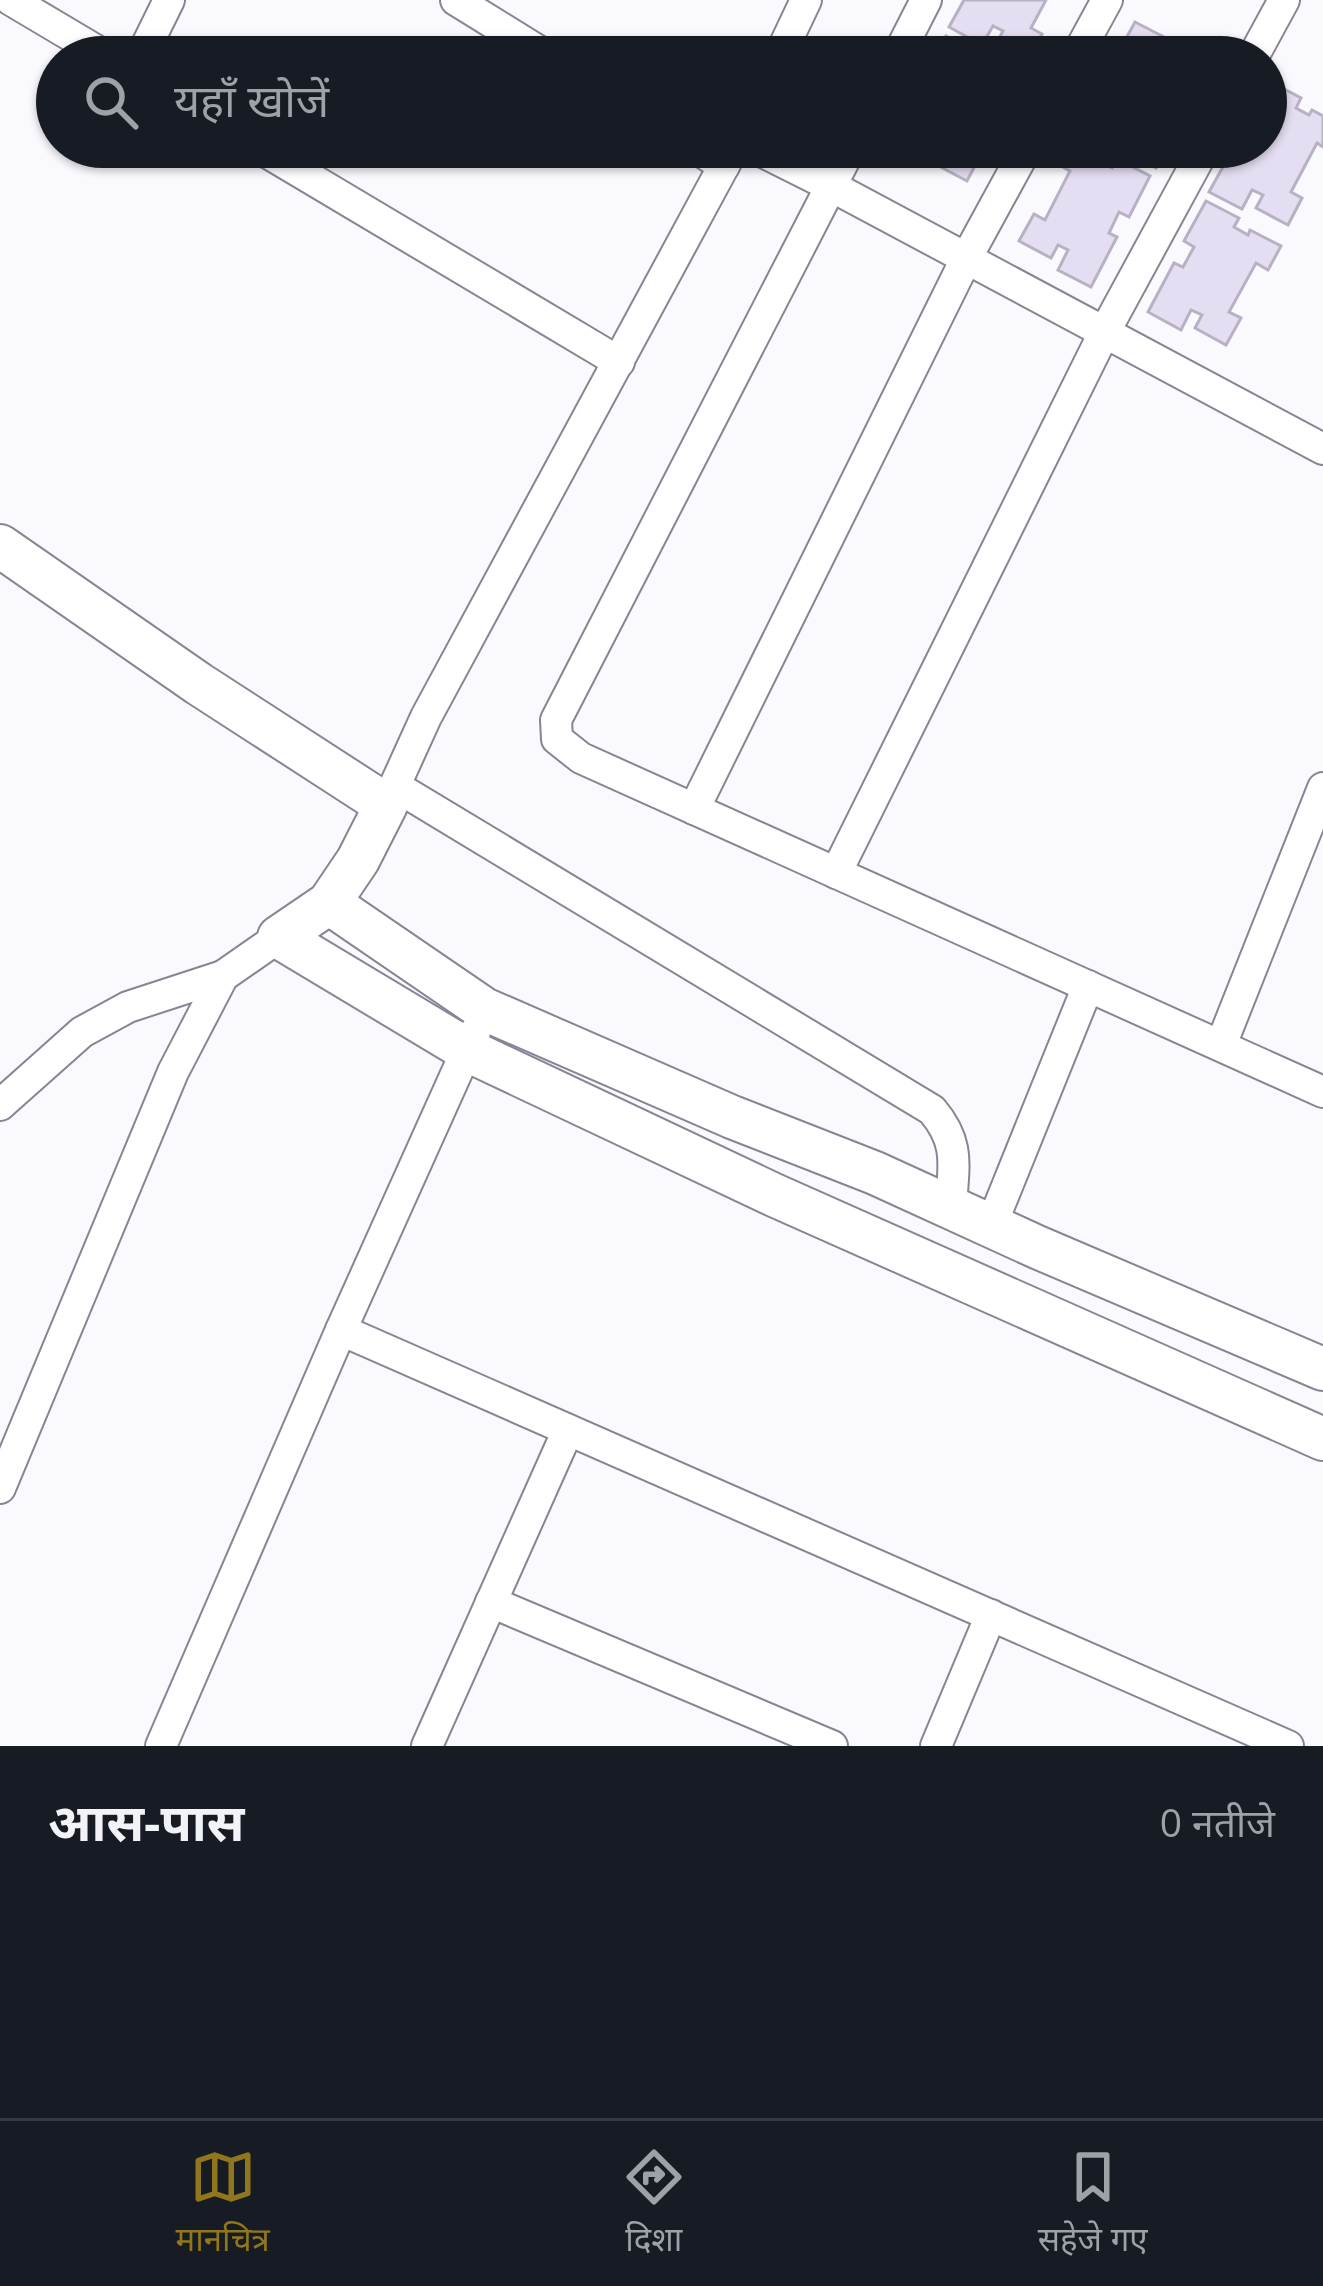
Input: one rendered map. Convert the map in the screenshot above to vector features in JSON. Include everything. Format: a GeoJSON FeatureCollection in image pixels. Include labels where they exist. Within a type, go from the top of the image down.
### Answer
{"type":"FeatureCollection","features":[{"type":"Feature","properties":{"kind":"street"},"geometry":{"type":"LineString","coordinates":[[11,0],[72,36]]}},
{"type":"Feature","properties":{"kind":"street"},"geometry":{"type":"LineString","coordinates":[[151,36],[169,0]]}},
{"type":"Feature","properties":{"kind":"street"},"geometry":{"type":"LineString","coordinates":[[456,0],[514,36]]}},
{"type":"Feature","properties":{"kind":"street"},"geometry":{"type":"LineString","coordinates":[[789,36],[806,0]]}},
{"type":"Feature","properties":{"kind":"street"},"geometry":{"type":"LineString","coordinates":[[908,36],[926,0]]}},
{"type":"Feature","properties":{"kind":"street"},"geometry":{"type":"LineString","coordinates":[[1087,36],[1107,0]]}},
{"type":"Feature","properties":{"kind":"street"},"geometry":{"type":"LineString","coordinates":[[1264,36],[1284,0]]}},
{"type":"Feature","properties":{"kind":"street"},"geometry":{"type":"LineString","coordinates":[[293,168],[619,362]]}},
{"type":"Feature","properties":{"kind":"street"},"geometry":{"type":"LineString","coordinates":[[0,1105],[82,1032],[128,1007],[223,976],[329,903],[358,860],[426,717],[723,168]]}},
{"type":"Feature","properties":{"kind":"street"},"geometry":{"type":"LineString","coordinates":[[794,168],[1323,449]]}},
{"type":"Feature","properties":{"kind":"street"},"geometry":{"type":"LineString","coordinates":[[840,168],[556,720],[557,739],[581,758],[1323,1092]]}},
{"type":"Feature","properties":{"kind":"street"},"geometry":{"type":"LineString","coordinates":[[694,809],[1016,168]]}},
{"type":"Feature","properties":{"kind":"street"},"geometry":{"type":"LineString","coordinates":[[836,873],[1104,333],[1194,168]]}},
{"type":"Feature","properties":{"kind":"street"},"geometry":{"type":"LineString","coordinates":[[0,546],[199,684],[932,1110],[946,1127],[954,1150],[951,1208]]}},
{"type":"Feature","properties":{"kind":"street"},"geometry":{"type":"LineString","coordinates":[[1221,1046],[1323,788]]}},
{"type":"Feature","properties":{"kind":"street"},"geometry":{"type":"LineString","coordinates":[[329,903],[484,1009],[1323,1369]]}},
{"type":"Feature","properties":{"kind":"street"},"geometry":{"type":"LineString","coordinates":[[279,937],[469,1051],[773,1196],[1323,1438]]}},
{"type":"Feature","properties":{"kind":"street"},"geometry":{"type":"LineString","coordinates":[[0,1488],[173,1072],[223,976]]}},
{"type":"Feature","properties":{"kind":"street"},"geometry":{"type":"LineString","coordinates":[[991,1226],[1088,986]]}},
{"type":"Feature","properties":{"kind":"street"},"geometry":{"type":"LineString","coordinates":[[161,1746],[484,1009]]}},
{"type":"Feature","properties":{"kind":"street"},"geometry":{"type":"LineString","coordinates":[[341,1330],[1288,1746]]}},
{"type":"Feature","properties":{"kind":"street"},"geometry":{"type":"LineString","coordinates":[[427,1746],[568,1430]]}},
{"type":"Feature","properties":{"kind":"street"},"geometry":{"type":"LineString","coordinates":[[491,1602],[832,1746]]}},
{"type":"Feature","properties":{"kind":"street"},"geometry":{"type":"LineString","coordinates":[[935,1746],[991,1615]]}},
{"type":"Feature","properties":{"kind":"building"},"geometry":{"type":"Polygon","coordinates":[[[964,0],[1046,0],[1031,28],[1041,36],[1000,36],[1003,31],[993,26],[987,36],[966,36],[949,27],[964,0]]]}},
{"type":"Feature","properties":{"kind":"building"},"geometry":{"type":"Polygon","coordinates":[[[1135,22],[1162,36],[1127,36],[1135,22]]]}},
{"type":"Feature","properties":{"kind":"building"},"geometry":{"type":"Polygon","coordinates":[[[1287,91],[1301,98],[1296,108],[1323,116],[1323,147],[1317,143],[1291,192],[1302,198],[1288,225],[1256,208],[1263,195],[1252,190],[1242,209],[1209,192],[1222,168],[1287,168],[1287,91]]]}},
{"type":"Feature","properties":{"kind":"building"},"geometry":{"type":"Polygon","coordinates":[[[943,168],[974,168],[967,181],[943,168]]]}},
{"type":"Feature","properties":{"kind":"building"},"geometry":{"type":"Polygon","coordinates":[[[1064,168],[1134,168],[1150,176],[1129,217],[1119,212],[1109,233],[1117,237],[1091,287],[1058,270],[1068,250],[1058,245],[1051,258],[1019,241],[1034,214],[1045,220],[1070,171],[1064,168]]]}},
{"type":"Feature","properties":{"kind":"building"},"geometry":{"type":"Polygon","coordinates":[[[1206,201],[1239,218],[1234,227],[1281,246],[1268,270],[1256,263],[1229,312],[1241,318],[1226,345],[1195,328],[1202,315],[1191,310],[1181,330],[1148,312],[1174,263],[1183,267],[1194,247],[1184,241],[1206,201]]]}}]}
